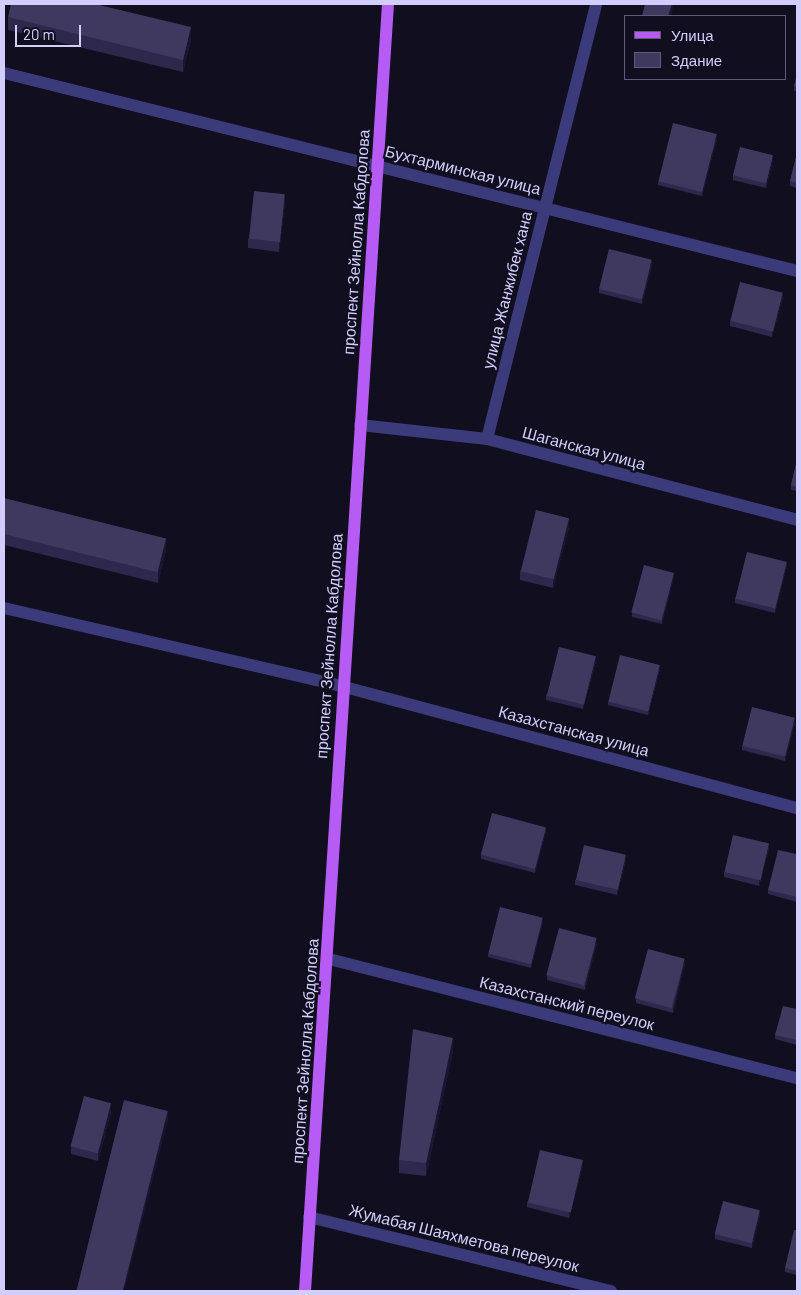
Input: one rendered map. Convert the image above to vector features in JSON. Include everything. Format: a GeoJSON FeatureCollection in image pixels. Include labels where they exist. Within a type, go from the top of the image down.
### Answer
{"type":"FeatureCollection","features":[{"type":"Feature","properties":{"kind":"main road","name":"проспект Зейнолла Кабдолова"},"geometry":{"type":"LineString","coordinates":[[305,1291],[329,960],[341,686],[388,4]]}},
{"type":"Feature","properties":{"kind":"street","name":"улица Жанжибек хана"},"geometry":{"type":"LineString","coordinates":[[487,440],[596,4]]}},
{"type":"Feature","properties":{"kind":"street","name":"Бухтарминская улица"},"geometry":{"type":"LineString","coordinates":[[4,73],[378,165],[797,272]]}},
{"type":"Feature","properties":{"kind":"street","name":"Шаганская улица"},"geometry":{"type":"LineString","coordinates":[[360,424],[487,440],[797,520]]}},
{"type":"Feature","properties":{"kind":"street","name":"Казахстанская улица"},"geometry":{"type":"LineString","coordinates":[[4,608],[341,686],[797,808]]}},
{"type":"Feature","properties":{"kind":"street","name":"Казахстанский переулок"},"geometry":{"type":"LineString","coordinates":[[329,960],[797,1078]]}},
{"type":"Feature","properties":{"kind":"street","name":"Жумабая Шаяхметова переулок"},"geometry":{"type":"LineString","coordinates":[[309,1216],[611,1291]]}},
{"type":"Feature","properties":{"kind":"building"},"geometry":{"type":"Polygon","coordinates":[[[11,4],[95,4],[191,27],[183,60],[8,17],[11,4]]]}},
{"type":"Feature","properties":{"kind":"building"},"geometry":{"type":"Polygon","coordinates":[[[645,4],[672,4],[668,15],[642,15],[645,4]]]}},
{"type":"Feature","properties":{"kind":"building"},"geometry":{"type":"Polygon","coordinates":[[[797,75],[797,87],[794,86],[797,75]]]}},
{"type":"Feature","properties":{"kind":"building"},"geometry":{"type":"Polygon","coordinates":[[[673,123],[717,134],[702,192],[658,181],[673,123]]]}},
{"type":"Feature","properties":{"kind":"building"},"geometry":{"type":"Polygon","coordinates":[[[740,147],[773,155],[766,183],[733,175],[740,147]]]}},
{"type":"Feature","properties":{"kind":"building"},"geometry":{"type":"Polygon","coordinates":[[[797,153],[797,183],[790,181],[797,153]]]}},
{"type":"Feature","properties":{"kind":"building"},"geometry":{"type":"Polygon","coordinates":[[[254,191],[285,194],[280,242],[249,239],[254,191]]]}},
{"type":"Feature","properties":{"kind":"building"},"geometry":{"type":"Polygon","coordinates":[[[609,249],[652,260],[642,299],[599,289],[609,249]]]}},
{"type":"Feature","properties":{"kind":"building"},"geometry":{"type":"Polygon","coordinates":[[[740,282],[783,293],[773,331],[730,321],[740,282]]]}},
{"type":"Feature","properties":{"kind":"building"},"geometry":{"type":"Polygon","coordinates":[[[797,460],[797,487],[791,485],[797,460]]]}},
{"type":"Feature","properties":{"kind":"building"},"geometry":{"type":"Polygon","coordinates":[[[4,498],[166,538],[158,572],[4,534],[4,498]]]}},
{"type":"Feature","properties":{"kind":"building"},"geometry":{"type":"Polygon","coordinates":[[[536,510],[569,518],[554,579],[521,571],[536,510]]]}},
{"type":"Feature","properties":{"kind":"building"},"geometry":{"type":"Polygon","coordinates":[[[747,552],[787,562],[775,608],[735,599],[747,552]]]}},
{"type":"Feature","properties":{"kind":"building"},"geometry":{"type":"Polygon","coordinates":[[[644,565],[674,573],[661,620],[631,612],[644,565]]]}},
{"type":"Feature","properties":{"kind":"building"},"geometry":{"type":"Polygon","coordinates":[[[559,647],[596,656],[584,705],[547,696],[559,647]]]}},
{"type":"Feature","properties":{"kind":"building"},"geometry":{"type":"Polygon","coordinates":[[[620,655],[660,665],[648,711],[608,702],[620,655]]]}},
{"type":"Feature","properties":{"kind":"building"},"geometry":{"type":"Polygon","coordinates":[[[752,707],[795,718],[785,756],[742,746],[752,707]]]}},
{"type":"Feature","properties":{"kind":"building"},"geometry":{"type":"Polygon","coordinates":[[[492,813],[546,827],[535,869],[481,855],[492,813]]]}},
{"type":"Feature","properties":{"kind":"building"},"geometry":{"type":"Polygon","coordinates":[[[733,835],[769,843],[761,880],[724,872],[733,835]]]}},
{"type":"Feature","properties":{"kind":"building"},"geometry":{"type":"Polygon","coordinates":[[[584,845],[626,855],[618,890],[576,880],[584,845]]]}},
{"type":"Feature","properties":{"kind":"building"},"geometry":{"type":"Polygon","coordinates":[[[778,850],[797,854],[797,897],[768,890],[778,850]]]}},
{"type":"Feature","properties":{"kind":"building"},"geometry":{"type":"Polygon","coordinates":[[[500,907],[543,918],[531,964],[488,954],[500,907]]]}},
{"type":"Feature","properties":{"kind":"building"},"geometry":{"type":"Polygon","coordinates":[[[559,928],[597,938],[584,985],[546,975],[559,928]]]}},
{"type":"Feature","properties":{"kind":"building"},"geometry":{"type":"Polygon","coordinates":[[[648,949],[685,959],[672,1008],[635,998],[648,949]]]}},
{"type":"Feature","properties":{"kind":"building"},"geometry":{"type":"Polygon","coordinates":[[[783,1006],[797,1009],[797,1040],[775,1035],[783,1006]]]}},
{"type":"Feature","properties":{"kind":"building"},"geometry":{"type":"Polygon","coordinates":[[[413,1029],[453,1038],[426,1163],[399,1160],[413,1029]]]}},
{"type":"Feature","properties":{"kind":"building"},"geometry":{"type":"Polygon","coordinates":[[[84,1096],[111,1103],[98,1153],[71,1146],[84,1096]]]}},
{"type":"Feature","properties":{"kind":"building"},"geometry":{"type":"Polygon","coordinates":[[[124,1100],[168,1111],[123,1291],[76,1291],[124,1100]]]}},
{"type":"Feature","properties":{"kind":"building"},"geometry":{"type":"Polygon","coordinates":[[[540,1150],[583,1160],[571,1213],[528,1203],[540,1150]]]}},
{"type":"Feature","properties":{"kind":"building"},"geometry":{"type":"Polygon","coordinates":[[[723,1201],[760,1210],[752,1243],[715,1234],[723,1201]]]}},
{"type":"Feature","properties":{"kind":"building"},"geometry":{"type":"Polygon","coordinates":[[[794,1230],[797,1230],[797,1271],[785,1268],[794,1230]]]}}]}
